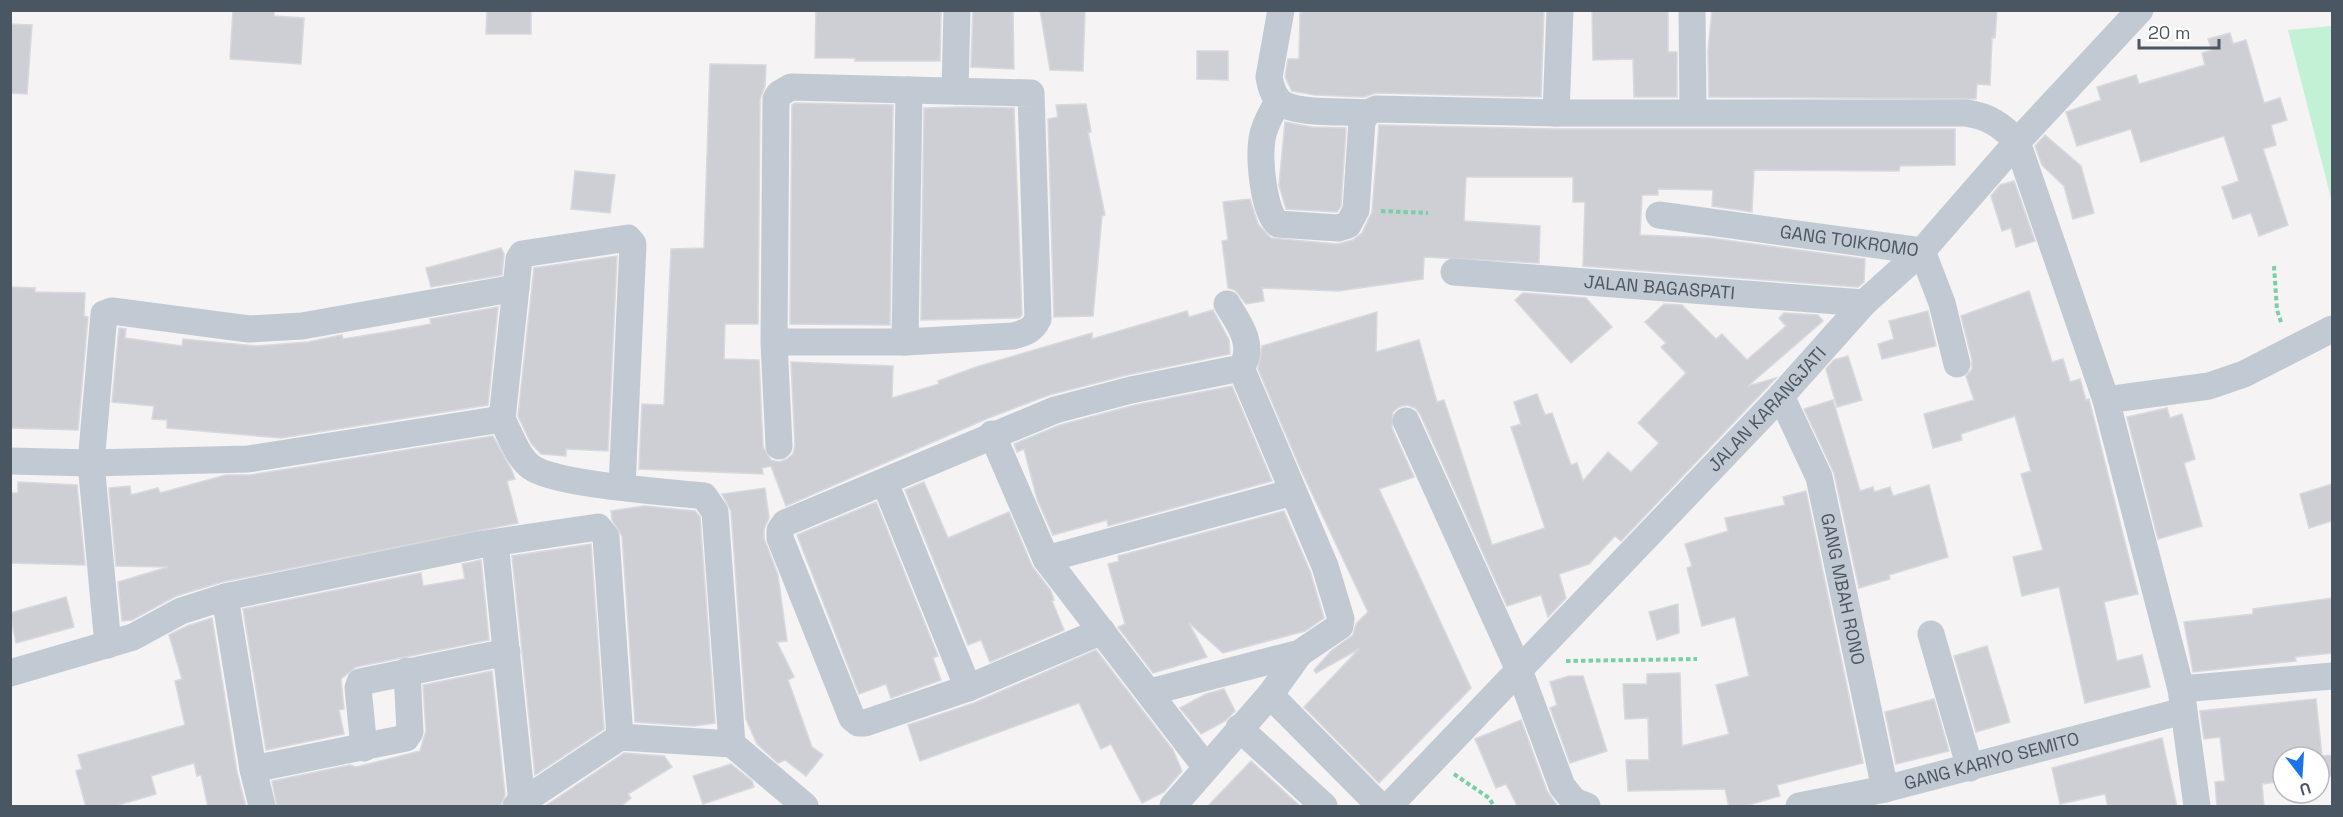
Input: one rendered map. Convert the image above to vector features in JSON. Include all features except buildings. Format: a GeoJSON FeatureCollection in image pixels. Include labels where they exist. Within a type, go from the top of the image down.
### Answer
{"type":"FeatureCollection","features":[{"type":"Feature","properties":{"kind":"street"},"geometry":{"type":"LineString","coordinates":[[955,91],[957,10]]}},
{"type":"Feature","properties":{"kind":"street"},"geometry":{"type":"LineString","coordinates":[[1281,10],[1269,77],[1270,86],[1278,101],[1297,108],[1366,112],[1376,109],[1966,113],[1981,115],[1995,122],[2016,142],[2106,400],[2182,700],[2197,807]]}},
{"type":"Feature","properties":{"kind":"street"},"geometry":{"type":"LineString","coordinates":[[1556,112],[1560,10]]}},
{"type":"Feature","properties":{"kind":"street"},"geometry":{"type":"LineString","coordinates":[[1692,10],[1693,112]]}},
{"type":"Feature","properties":{"kind":"street","name":"JALAN KARANGJATI"},"geometry":{"type":"LineString","coordinates":[[1389,807],[1781,396],[1864,303],[1922,250],[2016,142],[2140,10]]}},
{"type":"Feature","properties":{"kind":"street"},"geometry":{"type":"LineString","coordinates":[[774,342],[905,342],[1013,336],[1029,331],[1038,319],[1031,93],[1027,91],[790,87],[779,94],[776,99],[774,342],[779,446]]}},
{"type":"Feature","properties":{"kind":"street"},"geometry":{"type":"LineString","coordinates":[[905,342],[909,90]]}},
{"type":"Feature","properties":{"kind":"street"},"geometry":{"type":"LineString","coordinates":[[1278,101],[1265,127],[1261,157],[1269,210],[1275,222],[1338,228],[1348,225],[1356,210],[1362,121],[1366,112]]}},
{"type":"Feature","properties":{"kind":"street","name":"GANG TOIKROMO"},"geometry":{"type":"LineString","coordinates":[[1659,215],[1922,250],[1942,303],[1957,364]]}},
{"type":"Feature","properties":{"kind":"street"},"geometry":{"type":"LineString","coordinates":[[622,487],[632,243],[628,238],[522,254],[519,259],[502,419],[520,453],[531,467],[558,477],[622,487],[704,496],[715,512],[732,744]]}},
{"type":"Feature","properties":{"kind":"street","name":"JALAN BAGASPATI"},"geometry":{"type":"LineString","coordinates":[[1454,272],[1864,303]]}},
{"type":"Feature","properties":{"kind":"street"},"geometry":{"type":"LineString","coordinates":[[108,645],[91,463],[104,314],[112,311],[249,329],[302,326],[516,288]]}},
{"type":"Feature","properties":{"kind":"street"},"geometry":{"type":"LineString","coordinates":[[1150,692],[1300,653],[1336,630],[1341,619],[1325,566],[1241,368],[1248,350],[1239,322],[1227,304]]}},
{"type":"Feature","properties":{"kind":"street"},"geometry":{"type":"LineString","coordinates":[[2106,400],[2209,386],[2244,374],[2332,329]]}},
{"type":"Feature","properties":{"kind":"street"},"geometry":{"type":"LineString","coordinates":[[1102,631],[968,688],[866,723],[858,723],[852,718],[780,538],[780,530],[785,523],[885,483],[992,434],[1055,410],[1131,390],[1241,368]]}},
{"type":"Feature","properties":{"kind":"street","name":"GANG MBAH RONO"},"geometry":{"type":"LineString","coordinates":[[1781,396],[1819,477],[1885,789]]}},
{"type":"Feature","properties":{"kind":"street"},"geometry":{"type":"LineString","coordinates":[[10,461],[91,463],[248,459],[502,419]]}},
{"type":"Feature","properties":{"kind":"street"},"geometry":{"type":"LineString","coordinates":[[1406,421],[1523,666],[1562,786],[1574,801],[1587,807]]}},
{"type":"Feature","properties":{"kind":"street"},"geometry":{"type":"LineString","coordinates":[[992,434],[1046,559],[1205,766]]}},
{"type":"Feature","properties":{"kind":"street"},"geometry":{"type":"LineString","coordinates":[[885,483],[968,688]]}},
{"type":"Feature","properties":{"kind":"street"},"geometry":{"type":"LineString","coordinates":[[1046,559],[1293,492]]}},
{"type":"Feature","properties":{"kind":"street"},"geometry":{"type":"LineString","coordinates":[[10,673],[108,645],[154,628],[182,611],[225,597],[495,543],[598,527],[606,537],[620,737]]}},
{"type":"Feature","properties":{"kind":"street"},"geometry":{"type":"LineString","coordinates":[[495,543],[507,652],[519,805],[620,737],[732,744],[805,807]]}},
{"type":"Feature","properties":{"kind":"street"},"geometry":{"type":"LineString","coordinates":[[225,597],[253,769],[262,807]]}},
{"type":"Feature","properties":{"kind":"street"},"geometry":{"type":"LineString","coordinates":[[1931,634],[1970,768]]}},
{"type":"Feature","properties":{"kind":"street"},"geometry":{"type":"LineString","coordinates":[[364,748],[358,688],[360,682],[507,652]]}},
{"type":"Feature","properties":{"kind":"street"},"geometry":{"type":"LineString","coordinates":[[1173,807],[1205,766],[1270,695],[1300,653]]}},
{"type":"Feature","properties":{"kind":"street"},"geometry":{"type":"LineString","coordinates":[[253,769],[400,740],[410,732],[407,671]]}},
{"type":"Feature","properties":{"kind":"street","name":"GANG KARIYO SEMITO"},"geometry":{"type":"LineString","coordinates":[[1799,807],[1970,768],[2182,700],[2332,676]]}},
{"type":"Feature","properties":{"kind":"street"},"geometry":{"type":"LineString","coordinates":[[1270,695],[1380,807]]}},
{"type":"Feature","properties":{"kind":"street"},"geometry":{"type":"LineString","coordinates":[[1239,728],[1324,807]]}},
{"type":"Feature","properties":{"kind":"path"},"geometry":{"type":"LineString","coordinates":[[1356,210],[1428,213]]}},
{"type":"Feature","properties":{"kind":"path"},"geometry":{"type":"LineString","coordinates":[[2274,266],[2277,310],[2289,350]]}},
{"type":"Feature","properties":{"kind":"path"},"geometry":{"type":"LineString","coordinates":[[1523,666],[1697,659]]}},
{"type":"Feature","properties":{"kind":"path"},"geometry":{"type":"LineString","coordinates":[[1434,759],[1489,798],[1494,807]]}},
{"type":"Feature","properties":{"kind":"green space"},"geometry":{"type":"Polygon","coordinates":[[[2332,26],[2332,202],[2288,30],[2332,26]]]}}]}
